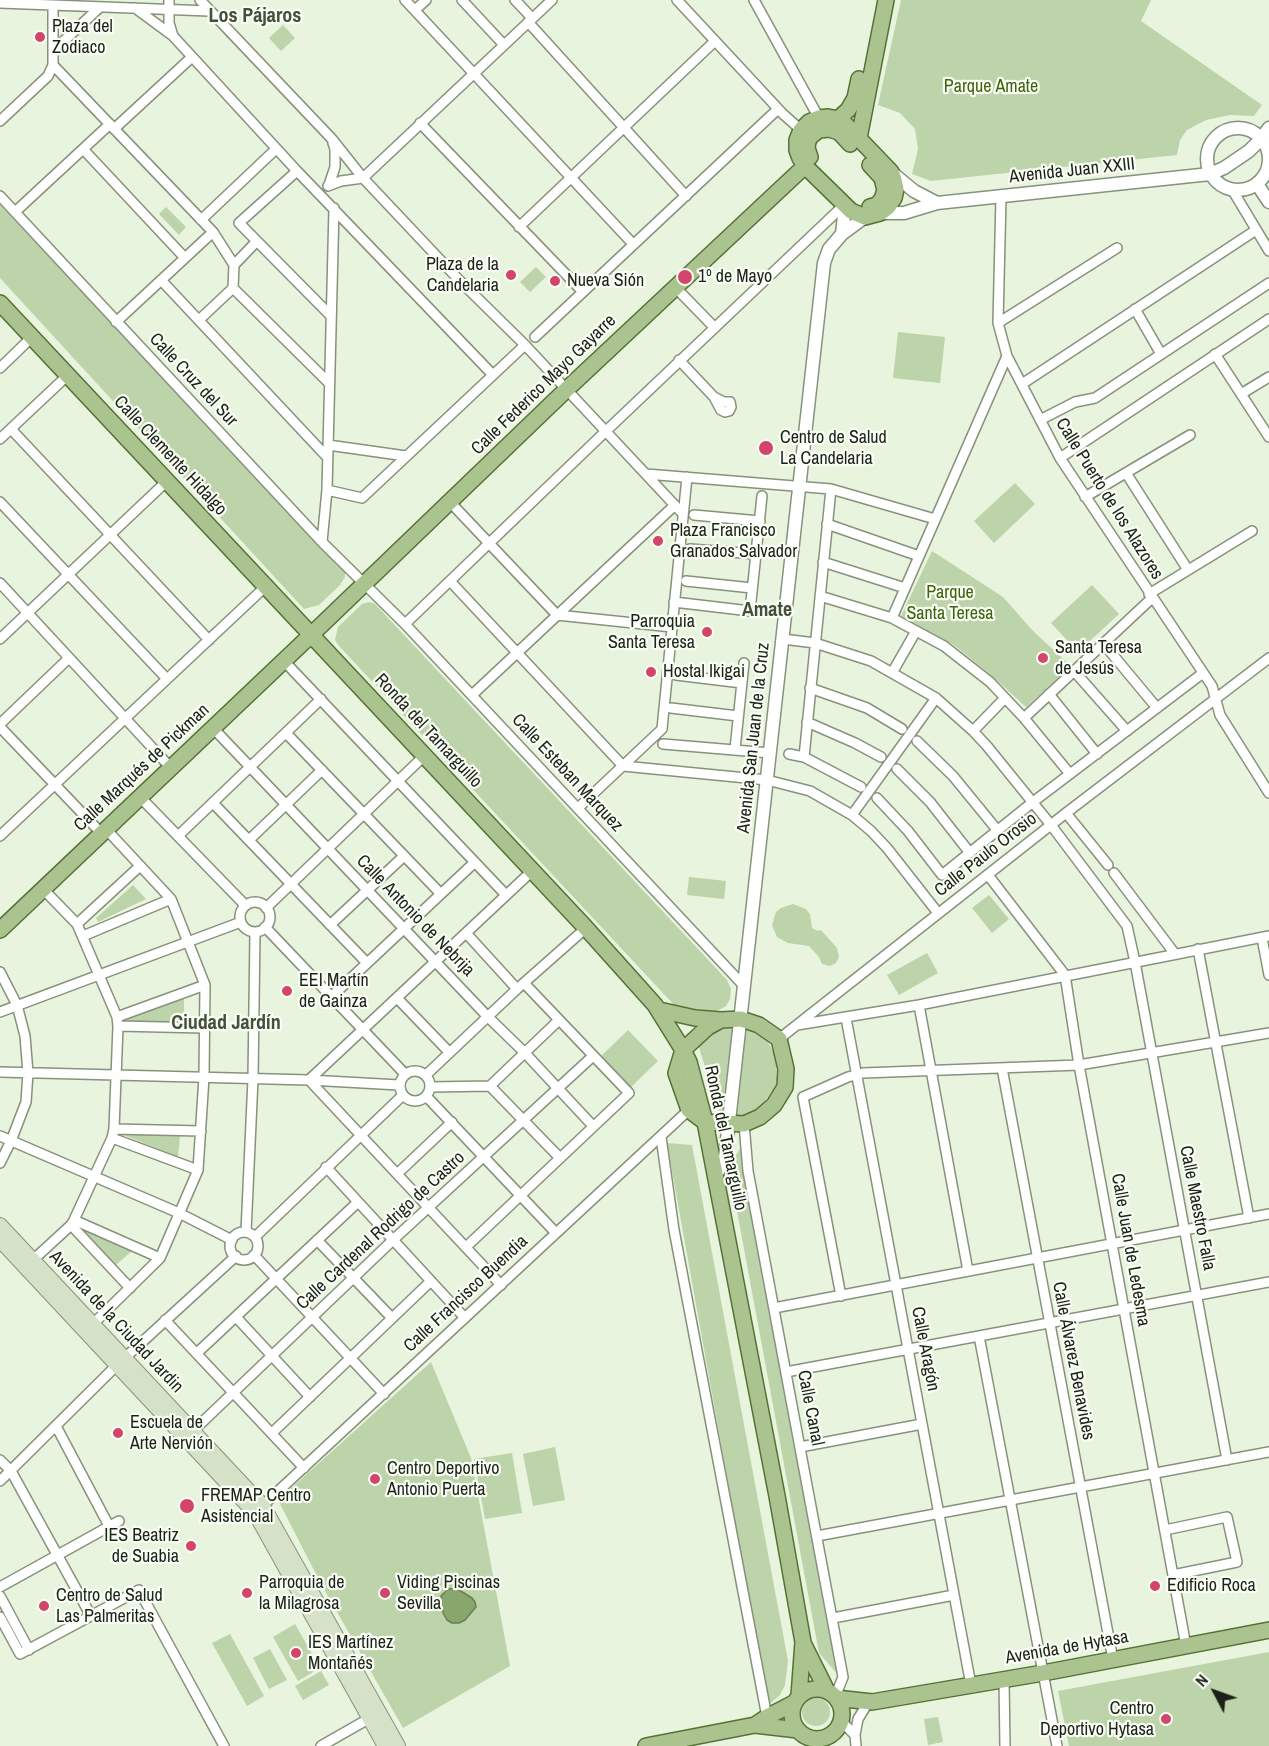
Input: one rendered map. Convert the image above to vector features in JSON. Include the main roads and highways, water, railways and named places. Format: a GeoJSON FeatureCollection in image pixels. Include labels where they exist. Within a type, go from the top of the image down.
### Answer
{"type":"FeatureCollection","features":[{"type":"Feature","properties":{"kind":"main road"},"geometry":{"type":"LineString","coordinates":[[838,119],[848,111],[855,98],[876,0]]}},
{"type":"Feature","properties":{"kind":"main road"},"geometry":{"type":"LineString","coordinates":[[859,138],[886,0]]}},
{"type":"Feature","properties":{"kind":"main road"},"geometry":{"type":"LineString","coordinates":[[828,117],[838,119],[891,172],[894,180],[896,189],[894,198],[888,207],[873,215],[858,215],[845,206],[807,168],[797,150],[801,130],[809,122],[828,117]]}},
{"type":"Feature","properties":{"kind":"main road"},"geometry":{"type":"LineString","coordinates":[[807,168],[819,172],[856,206],[877,205],[885,190],[882,178],[839,132],[819,129],[811,136],[807,148],[810,156],[830,181]]}},
{"type":"Feature","properties":{"kind":"main road","name":"Calle Federico Mayo Gayarre"},"geometry":{"type":"LineString","coordinates":[[311,635],[675,287],[807,168]]}},
{"type":"Feature","properties":{"kind":"main road","name":"Calle Clemente Hidalgo"},"geometry":{"type":"LineString","coordinates":[[0,303],[311,635]]}},
{"type":"Feature","properties":{"kind":"main road","name":"Calle Marqués de Pickman"},"geometry":{"type":"LineString","coordinates":[[0,930],[311,635]]}},
{"type":"Feature","properties":{"kind":"main road","name":"Ronda del Tamarguillo"},"geometry":{"type":"LineString","coordinates":[[311,635],[586,928],[659,1010],[689,1062],[705,1122],[803,1642],[797,1699]]}},
{"type":"Feature","properties":{"kind":"main road"},"geometry":{"type":"LineString","coordinates":[[659,1010],[695,1018],[741,1019],[759,1025],[779,1039],[786,1069],[785,1087],[774,1105],[760,1117],[744,1124],[705,1122],[689,1110],[676,1072],[683,1050],[708,1027],[721,1020]]}},
{"type":"Feature","properties":{"kind":"main road","name":"Avenida de la Ciudad Jardin"},"geometry":{"type":"LineString","coordinates":[[0,1225],[93,1324],[121,1362],[259,1510],[386,1746]]}},
{"type":"Feature","properties":{"kind":"main road","name":"Avenida de la Ciudad Jardin"},"geometry":{"type":"LineString","coordinates":[[0,1240],[193,1431],[259,1510],[398,1746]]}},
{"type":"Feature","properties":{"kind":"main road","name":"Avenida de Hytasa"},"geometry":{"type":"LineString","coordinates":[[869,1704],[1269,1630]]}},
{"type":"Feature","properties":{"kind":"main road","name":"Ronda del Tamarguillo"},"geometry":{"type":"LineString","coordinates":[[803,1642],[833,1695]]}},
{"type":"Feature","properties":{"kind":"main road"},"geometry":{"type":"LineString","coordinates":[[656,1745],[761,1721],[808,1690],[818,1689],[869,1704]]}},
{"type":"Feature","properties":{"kind":"main road"},"geometry":{"type":"LineString","coordinates":[[833,1695],[841,1708],[841,1720]]}},
{"type":"Feature","properties":{"kind":"main road"},"geometry":{"type":"LineString","coordinates":[[797,1699],[792,1712],[793,1722],[806,1738]]}},
{"type":"Feature","properties":{"kind":"main road"},"geometry":{"type":"LineString","coordinates":[[761,1721],[806,1738],[822,1738],[828,1741],[841,1720],[869,1704]]}},
{"type":"Feature","properties":{"kind":"place","name":"Plaza del Zodiaco"},"geometry":{"type":"Point","coordinates":[40,37]}},
{"type":"Feature","properties":{"kind":"place","name":"Plaza de la Candelaria"},"geometry":{"type":"Point","coordinates":[511,275]}},
{"type":"Feature","properties":{"kind":"place","name":"1º de Mayo"},"geometry":{"type":"Point","coordinates":[685,277]}},
{"type":"Feature","properties":{"kind":"place","name":"Nueva Sión"},"geometry":{"type":"Point","coordinates":[555,281]}},
{"type":"Feature","properties":{"kind":"place","name":"Centro de Salud La Candelaria"},"geometry":{"type":"Point","coordinates":[766,448]}},
{"type":"Feature","properties":{"kind":"place","name":"Plaza Francisco Granados Salvador"},"geometry":{"type":"Point","coordinates":[658,541]}},
{"type":"Feature","properties":{"kind":"place","name":"Parroquia Santa Teresa"},"geometry":{"type":"Point","coordinates":[707,632]}},
{"type":"Feature","properties":{"kind":"place","name":"Santa Teresa de Jesús"},"geometry":{"type":"Point","coordinates":[1043,658]}},
{"type":"Feature","properties":{"kind":"place","name":"Hostal Ikigai"},"geometry":{"type":"Point","coordinates":[651,672]}},
{"type":"Feature","properties":{"kind":"place","name":"EEI Martín de Gainza"},"geometry":{"type":"Point","coordinates":[287,991]}},
{"type":"Feature","properties":{"kind":"place","name":"Escuela de Arte Nervión"},"geometry":{"type":"Point","coordinates":[118,1433]}},
{"type":"Feature","properties":{"kind":"place","name":"Centro Deportivo Antonio Puerta"},"geometry":{"type":"Point","coordinates":[375,1479]}},
{"type":"Feature","properties":{"kind":"place","name":"FREMAP Centro Asistencial"},"geometry":{"type":"Point","coordinates":[187,1506]}},
{"type":"Feature","properties":{"kind":"place","name":"IES Beatriz de Suabia"},"geometry":{"type":"Point","coordinates":[191,1546]}},
{"type":"Feature","properties":{"kind":"place","name":"Edificio Roca"},"geometry":{"type":"Point","coordinates":[1155,1586]}},
{"type":"Feature","properties":{"kind":"place","name":"Parroquia de la Milagrosa"},"geometry":{"type":"Point","coordinates":[247,1593]}},
{"type":"Feature","properties":{"kind":"place","name":"Viding Piscinas Sevilla"},"geometry":{"type":"Point","coordinates":[385,1593]}},
{"type":"Feature","properties":{"kind":"place","name":"Centro de Salud Las Palmeritas"},"geometry":{"type":"Point","coordinates":[44,1606]}},
{"type":"Feature","properties":{"kind":"place","name":"IES Martínez Montañés"},"geometry":{"type":"Point","coordinates":[296,1653]}},
{"type":"Feature","properties":{"kind":"place","name":"Centro Deportivo Hytasa"},"geometry":{"type":"Point","coordinates":[1166,1719]}},
{"type":"Feature","properties":{"kind":"district","name":"Los Pájaros"},"geometry":{"type":"Point","coordinates":[255,17]}},
{"type":"Feature","properties":{"kind":"district","name":"Amate"},"geometry":{"type":"Point","coordinates":[767,611]}},
{"type":"Feature","properties":{"kind":"district","name":"Ciudad Jardín"},"geometry":{"type":"Point","coordinates":[226,1024]}},
{"type":"Feature","properties":{"kind":"park label","name":"Parque Amate"},"geometry":{"type":"Point","coordinates":[991,87]}},
{"type":"Feature","properties":{"kind":"park label","name":"Parque Santa Teresa"},"geometry":{"type":"Point","coordinates":[950,603]}}]}
